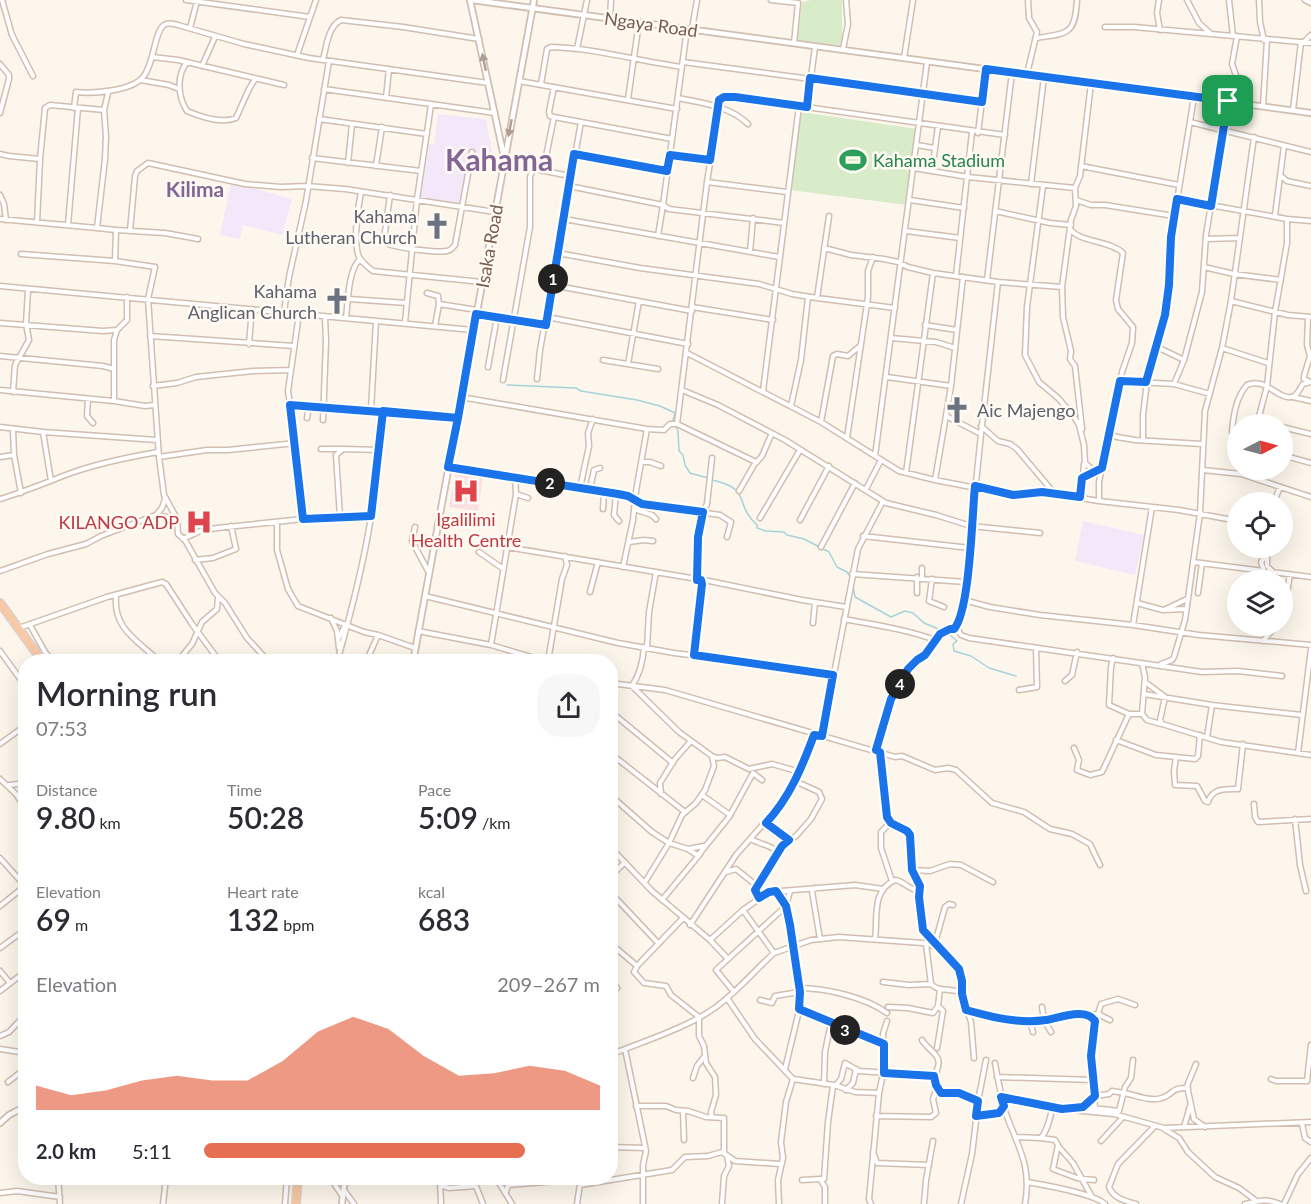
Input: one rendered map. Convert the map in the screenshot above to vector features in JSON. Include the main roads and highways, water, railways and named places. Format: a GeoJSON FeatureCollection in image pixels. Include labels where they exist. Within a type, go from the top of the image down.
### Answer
{"type":"FeatureCollection","features":[{"type":"Feature","properties":{"kind":"highway"},"geometry":{"type":"LineString","coordinates":[[0,603],[37,654]]}},
{"type":"Feature","properties":{"kind":"highway"},"geometry":{"type":"LineString","coordinates":[[296,1204],[297,1185]]}},
{"type":"Feature","properties":{"kind":"waterway"},"geometry":{"type":"LineString","coordinates":[[507,385],[576,388],[581,391],[660,406],[675,413],[673,420],[678,431],[679,451],[690,473],[708,478]]}},
{"type":"Feature","properties":{"kind":"waterway"},"geometry":{"type":"LineString","coordinates":[[712,480],[725,484],[738,492],[757,528],[784,532],[829,552],[837,567],[847,572],[852,579]]}},
{"type":"Feature","properties":{"kind":"waterway"},"geometry":{"type":"LineString","coordinates":[[853,586],[855,597],[891,617],[905,611],[913,613],[924,623],[946,632],[957,641],[953,644],[954,651],[971,656],[989,668],[1016,676]]}},
{"type":"Feature","properties":{"kind":"place","name":"Kahama Stadium"},"geometry":{"type":"Point","coordinates":[853,160]}},
{"type":"Feature","properties":{"kind":"place","name":"Kahama Lutheran Church"},"geometry":{"type":"Point","coordinates":[437,226]}},
{"type":"Feature","properties":{"kind":"place","name":"Kahama Anglican Church"},"geometry":{"type":"Point","coordinates":[337,301]}},
{"type":"Feature","properties":{"kind":"place","name":"Aic Majengo"},"geometry":{"type":"Point","coordinates":[957,410]}},
{"type":"Feature","properties":{"kind":"place","name":"Igalilimi Health Centre"},"geometry":{"type":"Point","coordinates":[466,491]}},
{"type":"Feature","properties":{"kind":"place","name":"KILANGO ADP"},"geometry":{"type":"Point","coordinates":[199,522]}},
{"type":"Feature","properties":{"kind":"district","name":"Kahama"},"geometry":{"type":"Point","coordinates":[499,159]}},
{"type":"Feature","properties":{"kind":"district","name":"Kilima"},"geometry":{"type":"Point","coordinates":[195,188]}}]}
